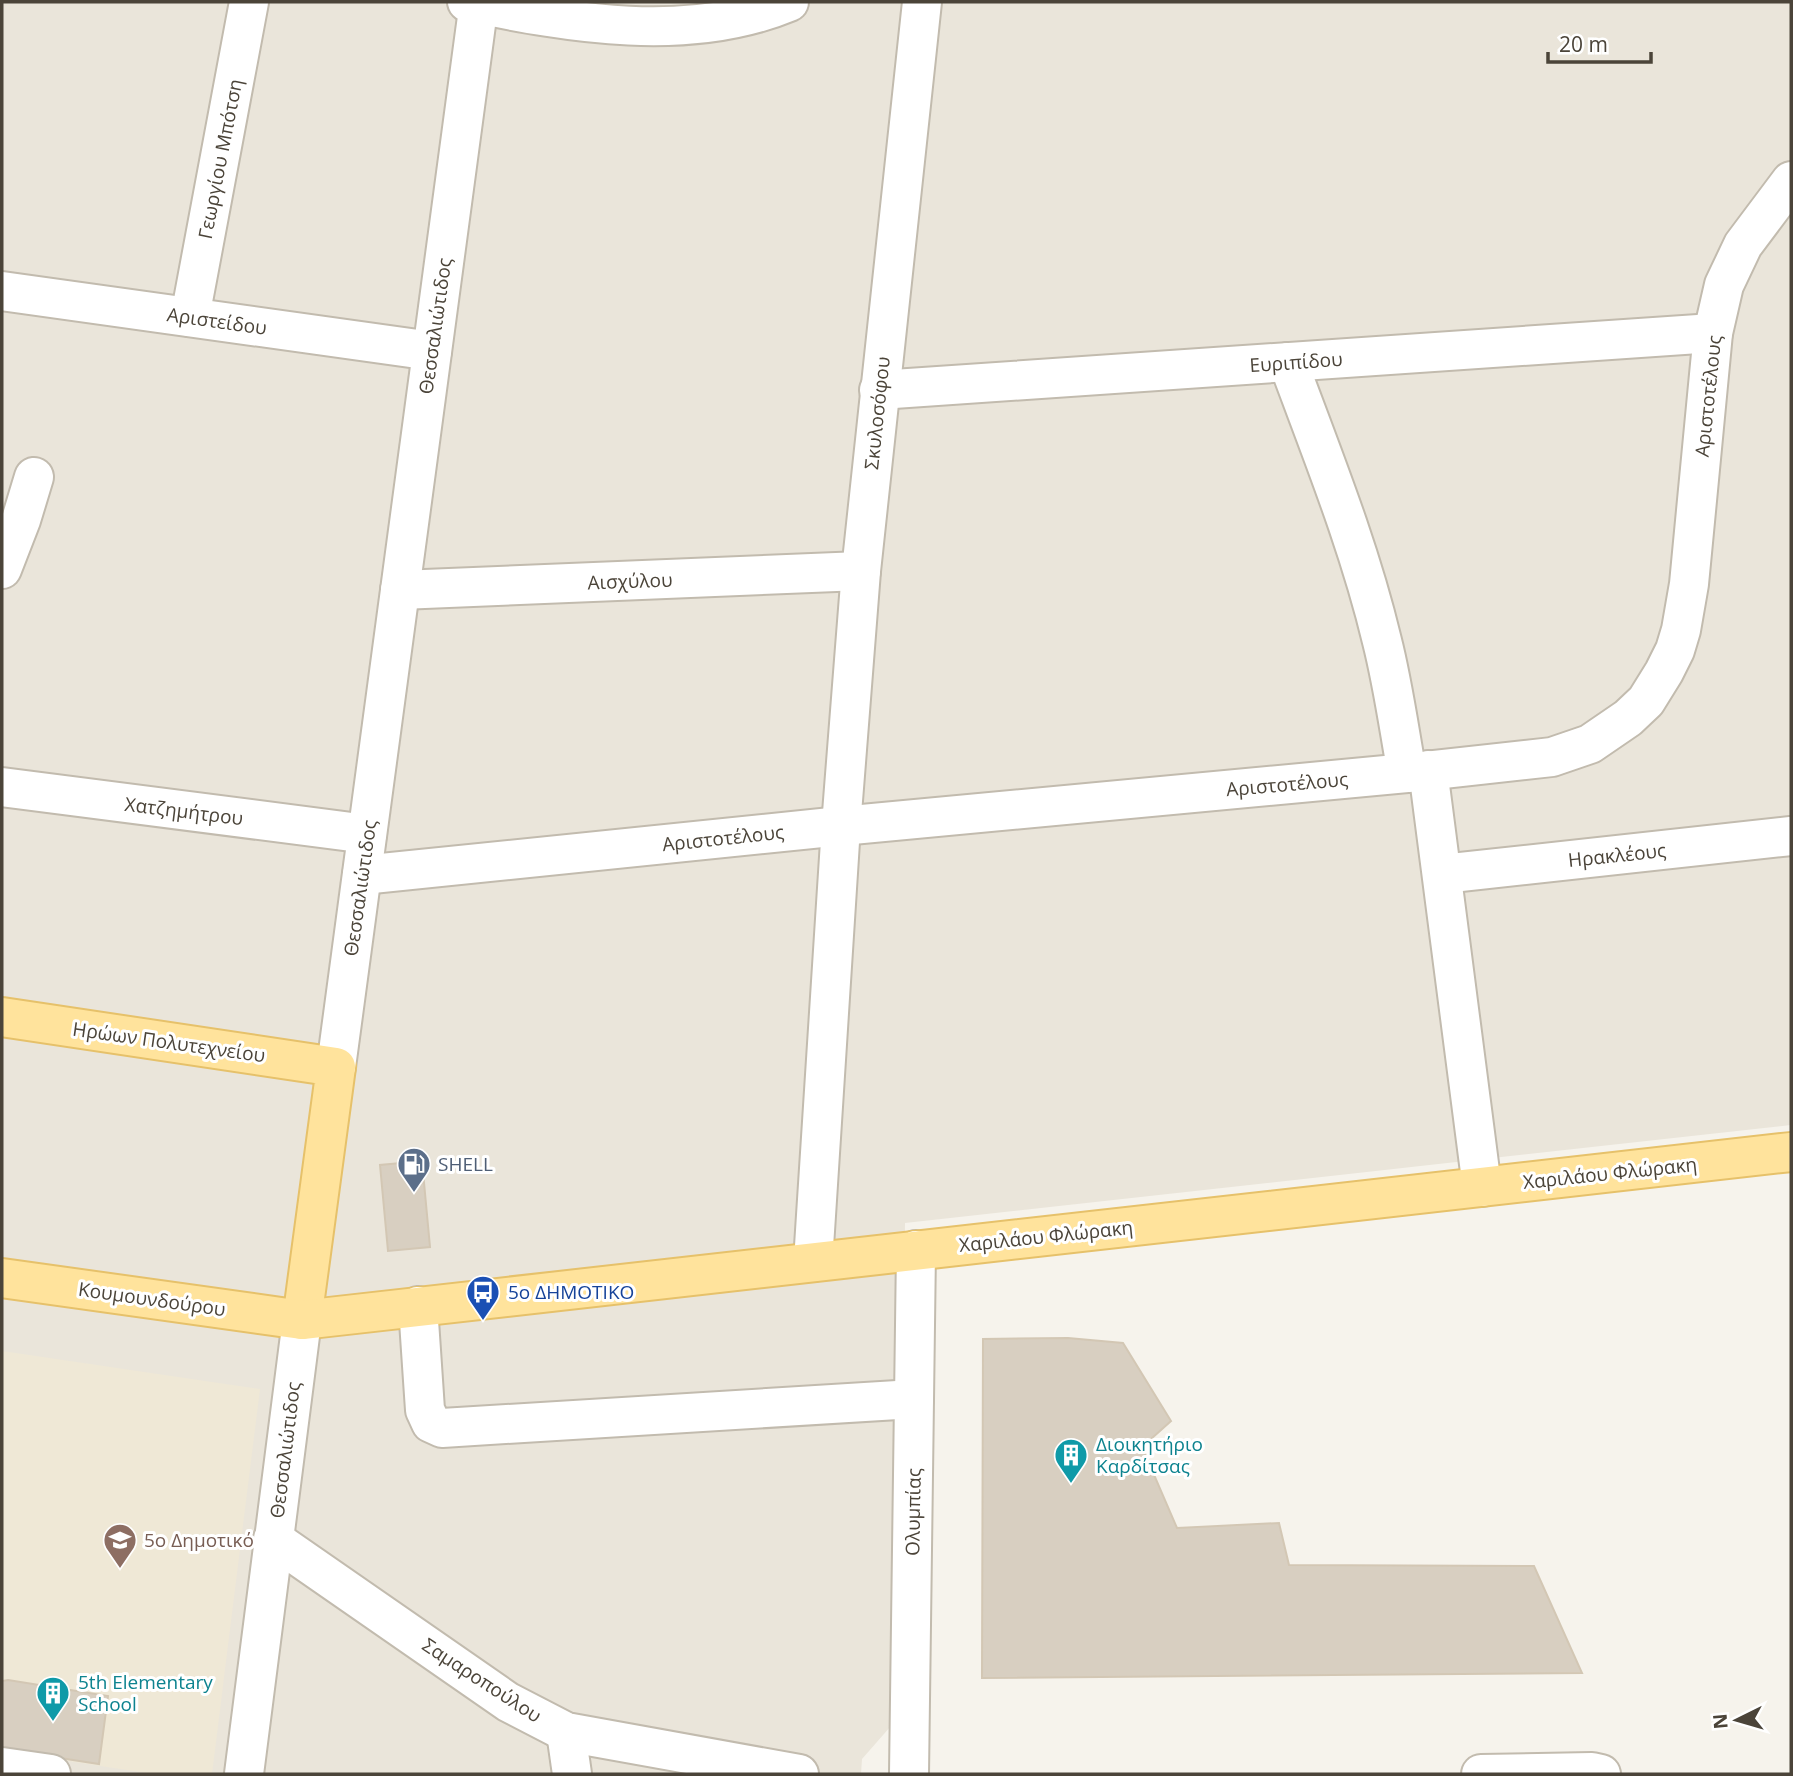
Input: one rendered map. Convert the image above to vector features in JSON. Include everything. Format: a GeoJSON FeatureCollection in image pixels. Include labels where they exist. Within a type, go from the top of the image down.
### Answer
{"type":"FeatureCollection","features":[{"type":"Feature","properties":{"kind":"main road","name":"Ηρώων Πολυτεχνείου"},"geometry":{"type":"LineString","coordinates":[[2,1017],[336,1067]]}},
{"type":"Feature","properties":{"kind":"main road","name":"Θεσσαλιώτιδος"},"geometry":{"type":"LineString","coordinates":[[302,1320],[336,1067]]}},
{"type":"Feature","properties":{"kind":"main road","name":"Χαριλάου Φλώρακη"},"geometry":{"type":"LineString","coordinates":[[302,1320],[1791,1153]]}},
{"type":"Feature","properties":{"kind":"main road","name":"Κουμουνδούρου"},"geometry":{"type":"LineString","coordinates":[[2,1278],[302,1320]]}},
{"type":"Feature","properties":{"kind":"street","name":"Γεωργίου Μπότση"},"geometry":{"type":"LineString","coordinates":[[190,317],[249,2]]}},
{"type":"Feature","properties":{"kind":"street"},"geometry":{"type":"LineString","coordinates":[[475,3],[565,20],[651,28],[718,20],[789,2]]}},
{"type":"Feature","properties":{"kind":"street","name":"Σκυλοσόφου"},"geometry":{"type":"LineString","coordinates":[[813,1262],[841,826],[861,571],[922,2]]}},
{"type":"Feature","properties":{"kind":"street","name":"Θεσσαλιώτιδος"},"geometry":{"type":"LineString","coordinates":[[336,1067],[432,351],[475,3]]}},
{"type":"Feature","properties":{"kind":"street","name":"Αριστοτέλους"},"geometry":{"type":"LineString","coordinates":[[362,875],[1418,771],[1552,757],[1578,750],[1628,718],[1646,701],[1658,684],[1678,639],[1689,584],[1713,334],[1724,285],[1732,264],[1756,226],[1791,181]]}},
{"type":"Feature","properties":{"kind":"street","name":"Αριστείδου"},"geometry":{"type":"LineString","coordinates":[[2,291],[432,351]]}},
{"type":"Feature","properties":{"kind":"street","name":"Ευριπίδου"},"geometry":{"type":"LineString","coordinates":[[879,390],[1713,334]]}},
{"type":"Feature","properties":{"kind":"street"},"geometry":{"type":"LineString","coordinates":[[1288,362],[1354,540],[1418,771],[1442,874],[1482,1187]]}},
{"type":"Feature","properties":{"kind":"street"},"geometry":{"type":"LineString","coordinates":[[2,569],[22,520],[34,477]]}},
{"type":"Feature","properties":{"kind":"street","name":"Αισχύλου"},"geometry":{"type":"LineString","coordinates":[[400,590],[861,571]]}},
{"type":"Feature","properties":{"kind":"street","name":"Χατζημήτρου"},"geometry":{"type":"LineString","coordinates":[[2,787],[367,834]]}},
{"type":"Feature","properties":{"kind":"street","name":"Ηρακλέους"},"geometry":{"type":"LineString","coordinates":[[1442,874],[1791,836]]}},
{"type":"Feature","properties":{"kind":"street","name":"Ολυμπίας"},"geometry":{"type":"LineString","coordinates":[[909,1774],[916,1250]]}},
{"type":"Feature","properties":{"kind":"street"},"geometry":{"type":"LineString","coordinates":[[418,1306],[425,1410],[431,1423],[442,1428],[914,1399]]}},
{"type":"Feature","properties":{"kind":"street","name":"Θεσσαλιώτιδος"},"geometry":{"type":"LineString","coordinates":[[244,1774],[302,1320]]}},
{"type":"Feature","properties":{"kind":"street","name":"Σαμαροπούλου"},"geometry":{"type":"LineString","coordinates":[[274,1539],[508,1702],[566,1732],[799,1774]]}},
{"type":"Feature","properties":{"kind":"street"},"geometry":{"type":"LineString","coordinates":[[566,1732],[572,1774]]}},
{"type":"Feature","properties":{"kind":"street"},"geometry":{"type":"LineString","coordinates":[[2,1767],[51,1774]]}},
{"type":"Feature","properties":{"kind":"street"},"geometry":{"type":"LineString","coordinates":[[1481,1774],[1601,1774]]}},
{"type":"Feature","properties":{"kind":"shaded area"},"geometry":{"type":"Polygon","coordinates":[[[2,2],[1791,2],[1791,1125],[905,1223],[898,1718],[862,1759],[861,1774],[2,1774],[2,2]]]}},
{"type":"Feature","properties":{"kind":"shaded area","name":"5ο Δημοτικό"},"geometry":{"type":"Polygon","coordinates":[[[2,1351],[260,1389],[212,1774],[153,1774],[2,1751],[2,1351]]]}},
{"type":"Feature","properties":{"kind":"building"},"geometry":{"type":"Polygon","coordinates":[[[422,1161],[430,1247],[388,1251],[380,1165],[422,1161]]]}},
{"type":"Feature","properties":{"kind":"building","name":"Διοικητήριο Καρδίτσας"},"geometry":{"type":"Polygon","coordinates":[[[1068,1338],[1123,1343],[1171,1421],[1142,1447],[1177,1528],[1279,1523],[1289,1565],[1534,1566],[1582,1673],[982,1678],[983,1339],[1068,1338]]]}},
{"type":"Feature","properties":{"kind":"building","name":"5th Elementary School"},"geometry":{"type":"Polygon","coordinates":[[[2,1681],[108,1696],[99,1764],[2,1749],[2,1681]]]}},
{"type":"Feature","properties":{"kind":"place","name":"SHELL"},"geometry":{"type":"Point","coordinates":[414,1194]}},
{"type":"Feature","properties":{"kind":"place","name":"5ο ΔΗΜΟΤΙΚΟ"},"geometry":{"type":"Point","coordinates":[483,1322]}},
{"type":"Feature","properties":{"kind":"place","name":"Διοικητήριο Καρδίτσας"},"geometry":{"type":"Point","coordinates":[1071,1485]}},
{"type":"Feature","properties":{"kind":"place","name":"5ο Δημοτικό"},"geometry":{"type":"Point","coordinates":[120,1570]}},
{"type":"Feature","properties":{"kind":"place","name":"5th Elementary School"},"geometry":{"type":"Point","coordinates":[53,1723]}}]}
